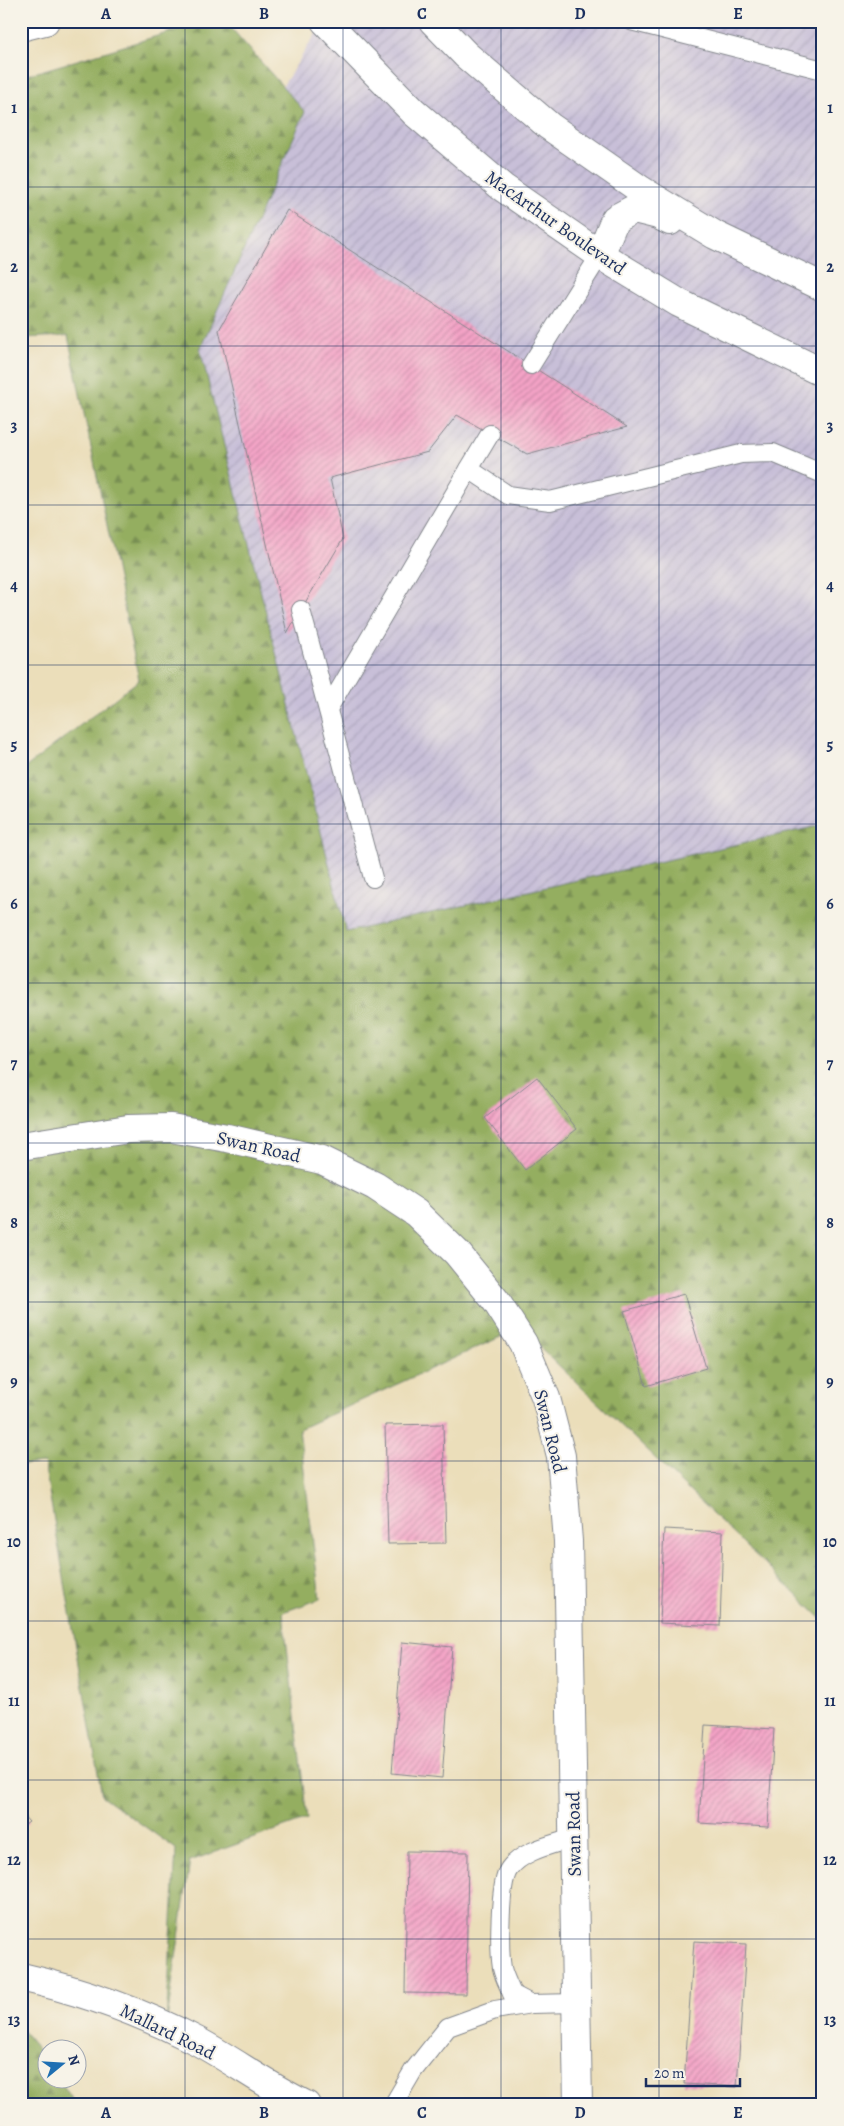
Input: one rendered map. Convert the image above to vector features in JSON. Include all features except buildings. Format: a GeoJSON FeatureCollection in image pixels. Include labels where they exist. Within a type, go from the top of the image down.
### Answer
{"type":"FeatureCollection","features":[{"type":"Feature","properties":{"kind":"street","name":"MacArthur Boulevard"},"geometry":{"type":"LineString","coordinates":[[325,21],[421,118],[502,187],[600,255],[679,303],[823,373]]}},
{"type":"Feature","properties":{"kind":"street"},"geometry":{"type":"LineString","coordinates":[[433,21],[466,55],[548,126],[642,190],[716,235],[823,287]]}},
{"type":"Feature","properties":{"kind":"street"},"geometry":{"type":"LineString","coordinates":[[600,255],[615,219],[634,209],[658,215],[683,227],[713,250],[751,269],[778,266]]}},
{"type":"Feature","properties":{"kind":"street","name":"Swan Road"},"geometry":{"type":"LineString","coordinates":[[21,1146],[128,1129],[171,1128],[257,1144],[322,1160],[375,1186],[416,1213],[457,1253],[496,1301],[523,1343],[546,1398],[560,1456],[568,1541],[578,2105]]}},
{"type":"Feature","properties":{"kind":"street","name":"Mallard Road"},"geometry":{"type":"LineString","coordinates":[[21,1976],[68,1987],[139,2013],[198,2042],[276,2091],[306,2105]]}},
{"type":"Feature","properties":{"kind":"lane"},"geometry":{"type":"LineString","coordinates":[[631,21],[823,70]]}},
{"type":"Feature","properties":{"kind":"lane"},"geometry":{"type":"LineString","coordinates":[[532,365],[600,255]]}},
{"type":"Feature","properties":{"kind":"lane"},"geometry":{"type":"LineString","coordinates":[[328,708],[490,434]]}},
{"type":"Feature","properties":{"kind":"lane"},"geometry":{"type":"LineString","coordinates":[[469,469],[508,495],[550,501],[741,454],[773,453],[823,474]]}},
{"type":"Feature","properties":{"kind":"lane"},"geometry":{"type":"LineString","coordinates":[[301,610],[373,878]]}},
{"type":"Feature","properties":{"kind":"lane"},"geometry":{"type":"LineString","coordinates":[[531,2004],[512,1994],[502,1969],[502,1899],[508,1870],[528,1853],[573,1838]]}},
{"type":"Feature","properties":{"kind":"lane"},"geometry":{"type":"LineString","coordinates":[[393,2105],[413,2071],[448,2027],[495,2010],[531,2004],[576,2003]]}},
{"type":"Feature","properties":{"kind":"shaded area"},"geometry":{"type":"Polygon","coordinates":[[[324,21],[823,21],[823,1035],[347,974],[112,275],[284,84],[324,21]]]}},
{"type":"Feature","properties":{"kind":"green space"},"geometry":{"type":"Polygon","coordinates":[[[207,21],[225,21],[305,112],[200,349],[346,932],[823,825],[823,1620],[520,1328],[299,1429],[320,1599],[283,1612],[307,1819],[190,1861],[166,2027],[176,1849],[102,1796],[44,1463],[21,1465],[21,771],[139,680],[68,336],[21,338],[21,77],[207,21]]]}},
{"type":"Feature","properties":{"kind":"green space"},"geometry":{"type":"Polygon","coordinates":[[[21,2029],[38,2049],[38,2088],[65,2088],[76,2105],[21,2105],[21,2029]]]}}]}
